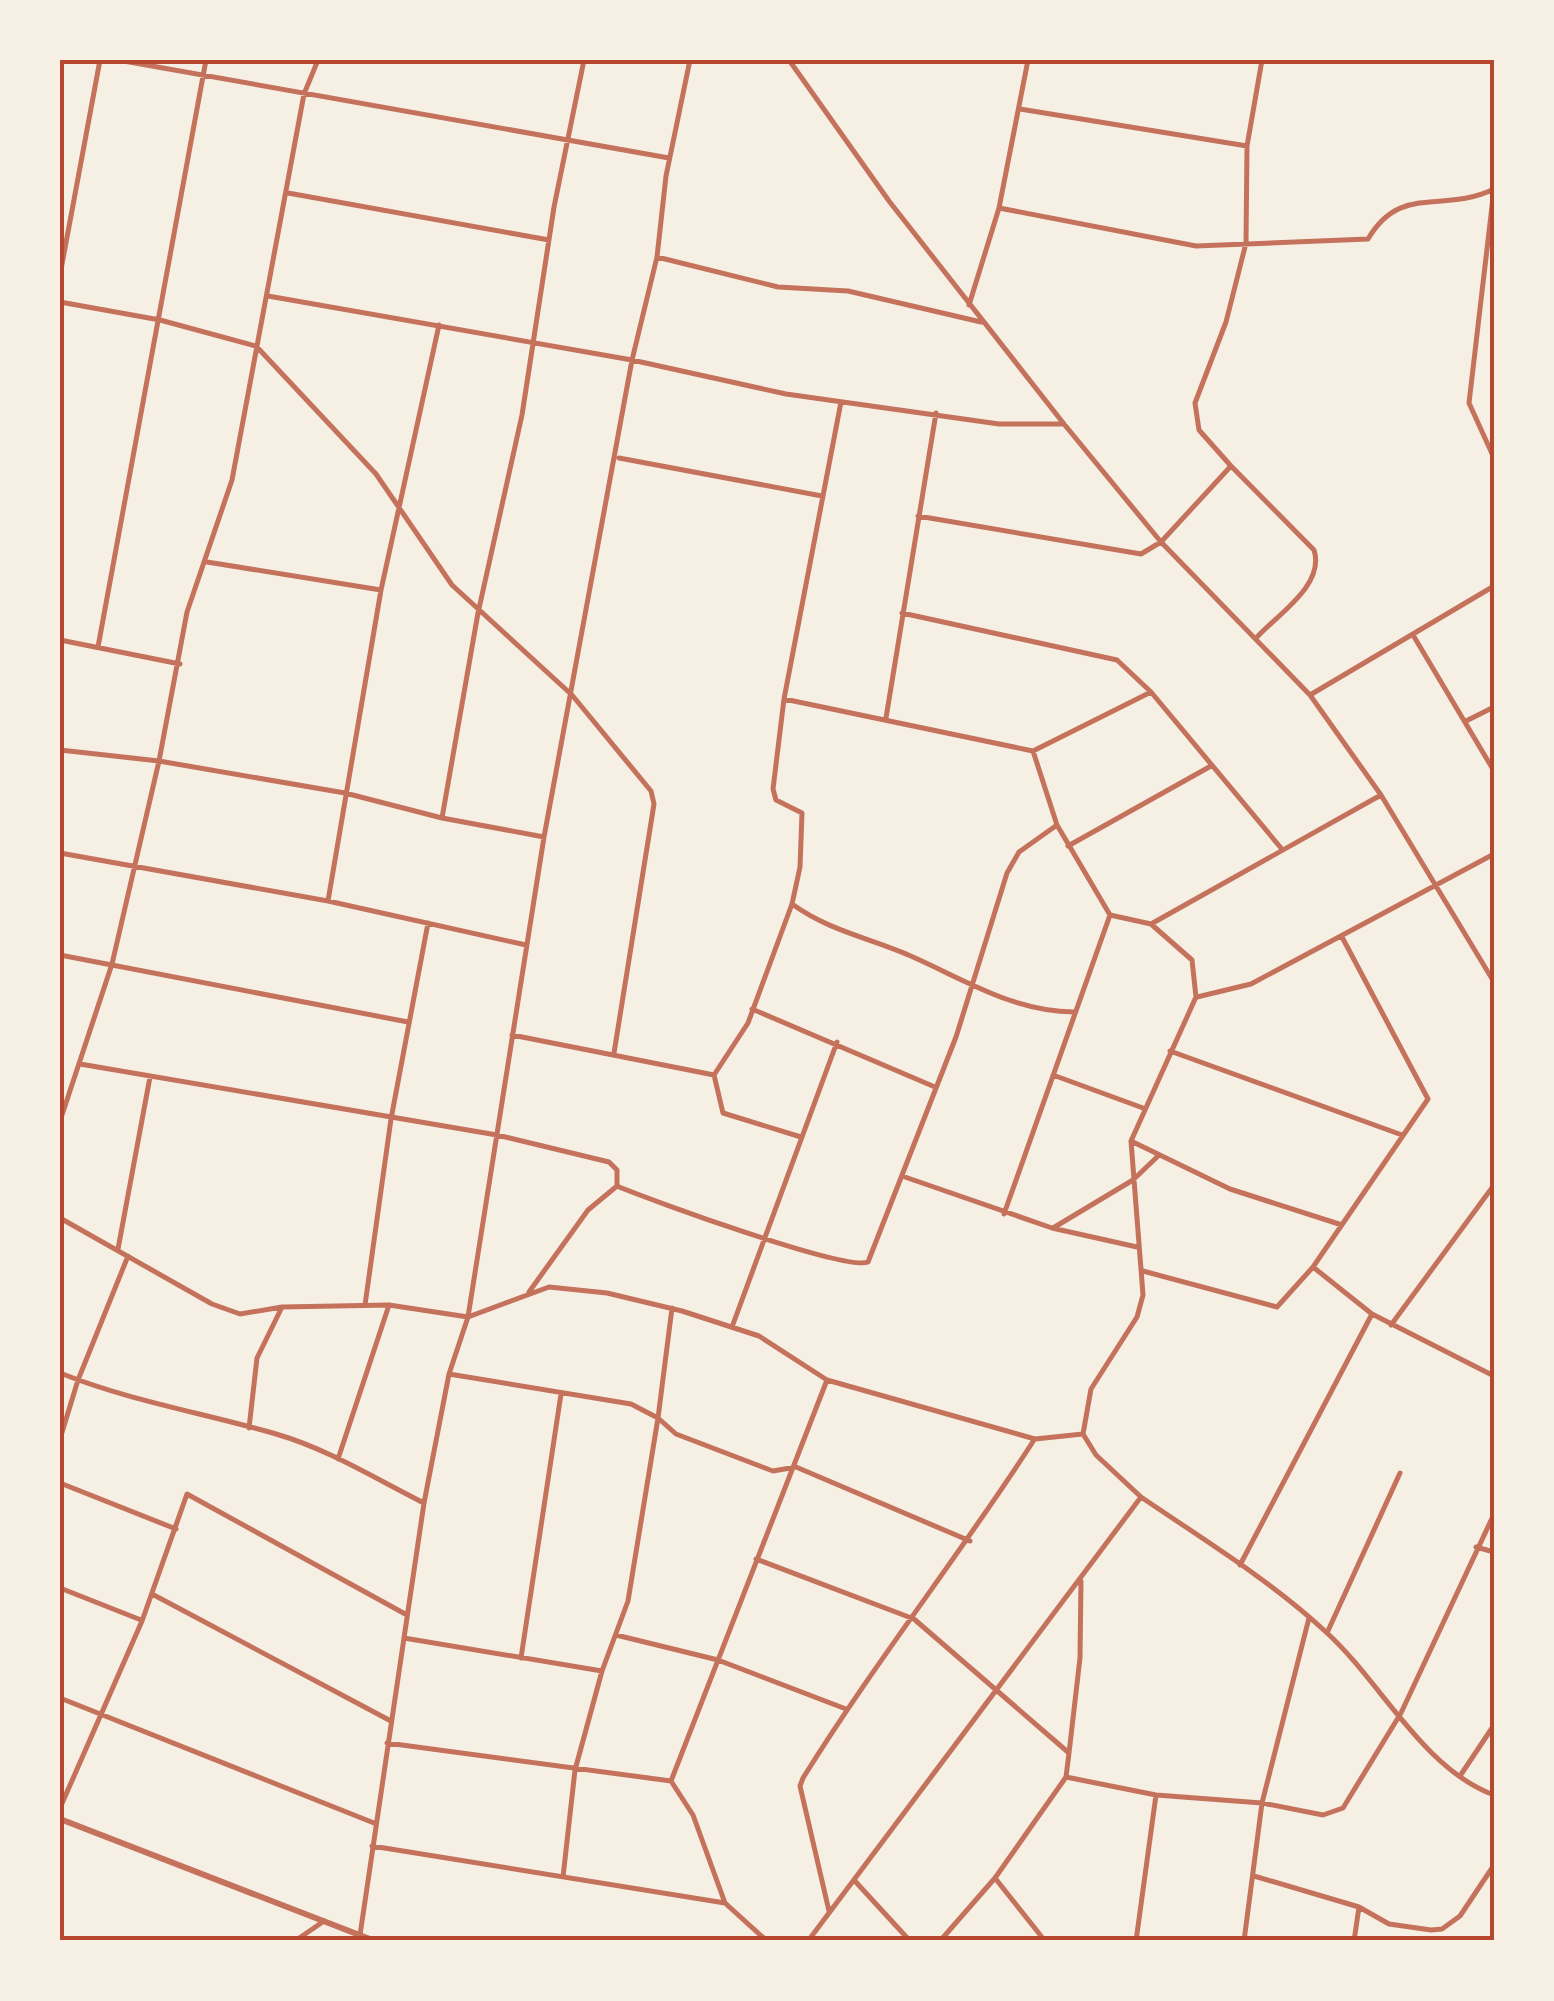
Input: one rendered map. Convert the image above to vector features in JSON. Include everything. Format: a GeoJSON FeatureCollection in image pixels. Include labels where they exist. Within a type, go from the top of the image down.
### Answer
{"type":"FeatureCollection","features":[{"type":"Feature","properties":{"kind":"street"},"geometry":{"type":"LineString","coordinates":[[60,274],[100,60]]}},
{"type":"Feature","properties":{"kind":"street"},"geometry":{"type":"LineString","coordinates":[[118,60],[566,143],[669,158]]}},
{"type":"Feature","properties":{"kind":"street"},"geometry":{"type":"LineString","coordinates":[[98,647],[206,60]]}},
{"type":"Feature","properties":{"kind":"street"},"geometry":{"type":"LineString","coordinates":[[60,1121],[112,964],[180,664],[187,612],[232,480],[304,94],[318,60]]}},
{"type":"Feature","properties":{"kind":"street"},"geometry":{"type":"LineString","coordinates":[[442,818],[478,613],[522,416],[549,240],[584,60]]}},
{"type":"Feature","properties":{"kind":"street"},"geometry":{"type":"LineString","coordinates":[[360,1935],[424,1504],[448,1374],[468,1317],[544,837],[617,458],[632,360],[657,257],[669,158],[690,60]]}},
{"type":"Feature","properties":{"kind":"street"},"geometry":{"type":"LineString","coordinates":[[969,305],[999,208],[1028,60]]}},
{"type":"Feature","properties":{"kind":"street"},"geometry":{"type":"LineString","coordinates":[[1258,636],[1316,576],[1318,561],[1314,550],[1199,430],[1194,404],[1226,322],[1246,243],[1247,146],[1262,60]]}},
{"type":"Feature","properties":{"kind":"street"},"geometry":{"type":"LineString","coordinates":[[793,62],[969,305],[1064,424],[1161,542],[1258,636],[1310,695],[1381,795],[1494,982]]}},
{"type":"Feature","properties":{"kind":"street"},"geometry":{"type":"LineString","coordinates":[[1020,110],[1247,146]]}},
{"type":"Feature","properties":{"kind":"street"},"geometry":{"type":"LineString","coordinates":[[999,208],[1196,246],[1368,239],[1394,209],[1415,202],[1467,201],[1494,188]]}},
{"type":"Feature","properties":{"kind":"street"},"geometry":{"type":"LineString","coordinates":[[1494,188],[1470,402],[1494,458]]}},
{"type":"Feature","properties":{"kind":"street"},"geometry":{"type":"LineString","coordinates":[[288,193],[549,240]]}},
{"type":"Feature","properties":{"kind":"street"},"geometry":{"type":"LineString","coordinates":[[657,257],[778,287],[848,291],[982,322]]}},
{"type":"Feature","properties":{"kind":"street"},"geometry":{"type":"LineString","coordinates":[[268,296],[632,360],[842,402],[1000,424],[1064,424]]}},
{"type":"Feature","properties":{"kind":"street"},"geometry":{"type":"LineString","coordinates":[[60,302],[160,320],[256,346],[366,462],[432,560],[478,613],[572,695],[654,799],[614,1053]]}},
{"type":"Feature","properties":{"kind":"street"},"geometry":{"type":"LineString","coordinates":[[328,902],[381,590],[439,326]]}},
{"type":"Feature","properties":{"kind":"street"},"geometry":{"type":"LineString","coordinates":[[714,1075],[733,1052],[752,1009],[792,904],[800,867],[802,813],[774,797],[784,699],[842,402]]}},
{"type":"Feature","properties":{"kind":"street"},"geometry":{"type":"LineString","coordinates":[[886,718],[936,413]]}},
{"type":"Feature","properties":{"kind":"street"},"geometry":{"type":"LineString","coordinates":[[617,458],[822,496]]}},
{"type":"Feature","properties":{"kind":"street"},"geometry":{"type":"LineString","coordinates":[[918,516],[1130,554],[1148,551],[1161,542],[1231,466]]}},
{"type":"Feature","properties":{"kind":"street"},"geometry":{"type":"LineString","coordinates":[[207,562],[381,590]]}},
{"type":"Feature","properties":{"kind":"street"},"geometry":{"type":"LineString","coordinates":[[1310,695],[1494,586]]}},
{"type":"Feature","properties":{"kind":"street"},"geometry":{"type":"LineString","coordinates":[[902,613],[1117,660],[1150,692],[1281,848]]}},
{"type":"Feature","properties":{"kind":"street"},"geometry":{"type":"LineString","coordinates":[[1413,635],[1494,771]]}},
{"type":"Feature","properties":{"kind":"street"},"geometry":{"type":"LineString","coordinates":[[60,640],[180,664]]}},
{"type":"Feature","properties":{"kind":"street"},"geometry":{"type":"LineString","coordinates":[[784,699],[1032,751],[1150,692]]}},
{"type":"Feature","properties":{"kind":"street"},"geometry":{"type":"LineString","coordinates":[[1466,722],[1494,707]]}},
{"type":"Feature","properties":{"kind":"street"},"geometry":{"type":"LineString","coordinates":[[60,750],[159,761],[345,793],[442,818],[544,837]]}},
{"type":"Feature","properties":{"kind":"street"},"geometry":{"type":"LineString","coordinates":[[1032,751],[1057,825],[1110,915],[1151,924],[1192,960],[1196,997],[1131,1141],[1137,1247],[1143,1271],[1137,1317],[1091,1390],[1083,1434],[1096,1455],[1141,1497],[1240,1564],[1327,1632],[1401,1713],[1435,1757],[1494,1794]]}},
{"type":"Feature","properties":{"kind":"street"},"geometry":{"type":"LineString","coordinates":[[1068,846],[1211,766]]}},
{"type":"Feature","properties":{"kind":"street"},"geometry":{"type":"LineString","coordinates":[[1151,924],[1381,795]]}},
{"type":"Feature","properties":{"kind":"street"},"geometry":{"type":"LineString","coordinates":[[617,1186],[863,1265],[877,1244],[974,988],[1006,873],[1019,852],[1057,825]]}},
{"type":"Feature","properties":{"kind":"street"},"geometry":{"type":"LineString","coordinates":[[60,853],[328,902],[526,945]]}},
{"type":"Feature","properties":{"kind":"street"},"geometry":{"type":"LineString","coordinates":[[1196,997],[1252,984],[1494,854]]}},
{"type":"Feature","properties":{"kind":"street"},"geometry":{"type":"LineString","coordinates":[[792,904],[844,935],[913,957],[1023,1007],[1074,1012]]}},
{"type":"Feature","properties":{"kind":"street"},"geometry":{"type":"LineString","coordinates":[[1004,1214],[1110,915]]}},
{"type":"Feature","properties":{"kind":"street"},"geometry":{"type":"LineString","coordinates":[[365,1305],[391,1119],[428,923]]}},
{"type":"Feature","properties":{"kind":"street"},"geometry":{"type":"LineString","coordinates":[[1143,1271],[1277,1307],[1313,1266],[1428,1099],[1342,937]]}},
{"type":"Feature","properties":{"kind":"street"},"geometry":{"type":"LineString","coordinates":[[60,956],[408,1022]]}},
{"type":"Feature","properties":{"kind":"street"},"geometry":{"type":"LineString","coordinates":[[752,1009],[935,1087]]}},
{"type":"Feature","properties":{"kind":"street"},"geometry":{"type":"LineString","coordinates":[[512,1036],[714,1075]]}},
{"type":"Feature","properties":{"kind":"street"},"geometry":{"type":"LineString","coordinates":[[732,1327],[837,1042]]}},
{"type":"Feature","properties":{"kind":"street"},"geometry":{"type":"LineString","coordinates":[[1170,1051],[1403,1136]]}},
{"type":"Feature","properties":{"kind":"street"},"geometry":{"type":"LineString","coordinates":[[80,1064],[498,1135],[610,1162],[618,1170],[617,1186],[588,1210],[527,1294]]}},
{"type":"Feature","properties":{"kind":"street"},"geometry":{"type":"LineString","coordinates":[[1052,1074],[1144,1108]]}},
{"type":"Feature","properties":{"kind":"street"},"geometry":{"type":"LineString","coordinates":[[714,1075],[723,1113],[802,1137]]}},
{"type":"Feature","properties":{"kind":"street"},"geometry":{"type":"LineString","coordinates":[[118,1249],[150,1077]]}},
{"type":"Feature","properties":{"kind":"street"},"geometry":{"type":"LineString","coordinates":[[1131,1141],[1230,1189],[1342,1225]]}},
{"type":"Feature","properties":{"kind":"street"},"geometry":{"type":"LineString","coordinates":[[1052,1228],[1133,1180],[1158,1156]]}},
{"type":"Feature","properties":{"kind":"street"},"geometry":{"type":"LineString","coordinates":[[902,1176],[1004,1214],[1137,1247]]}},
{"type":"Feature","properties":{"kind":"street"},"geometry":{"type":"LineString","coordinates":[[1391,1325],[1494,1185]]}},
{"type":"Feature","properties":{"kind":"street"},"geometry":{"type":"LineString","coordinates":[[60,1218],[229,1311],[389,1305],[468,1317],[556,1287],[672,1308],[732,1327],[770,1342],[827,1380],[1035,1440],[1083,1434]]}},
{"type":"Feature","properties":{"kind":"street"},"geometry":{"type":"LineString","coordinates":[[60,1439],[78,1380],[128,1256]]}},
{"type":"Feature","properties":{"kind":"street"},"geometry":{"type":"LineString","coordinates":[[1313,1266],[1372,1314],[1494,1376]]}},
{"type":"Feature","properties":{"kind":"street"},"geometry":{"type":"LineString","coordinates":[[338,1459],[389,1305]]}},
{"type":"Feature","properties":{"kind":"street"},"geometry":{"type":"LineString","coordinates":[[249,1428],[257,1358],[282,1307]]}},
{"type":"Feature","properties":{"kind":"street"},"geometry":{"type":"LineString","coordinates":[[563,1878],[575,1770],[602,1671],[633,1580],[672,1308]]}},
{"type":"Feature","properties":{"kind":"street"},"geometry":{"type":"LineString","coordinates":[[1240,1564],[1372,1314]]}},
{"type":"Feature","properties":{"kind":"street"},"geometry":{"type":"LineString","coordinates":[[60,1373],[249,1428],[338,1459],[424,1504]]}},
{"type":"Feature","properties":{"kind":"street"},"geometry":{"type":"LineString","coordinates":[[448,1374],[631,1404],[658,1418],[676,1434],[773,1470],[796,1468],[970,1541]]}},
{"type":"Feature","properties":{"kind":"street"},"geometry":{"type":"LineString","coordinates":[[671,1781],[756,1559],[796,1468],[827,1380]]}},
{"type":"Feature","properties":{"kind":"street"},"geometry":{"type":"LineString","coordinates":[[520,1658],[562,1393]]}},
{"type":"Feature","properties":{"kind":"street"},"geometry":{"type":"LineString","coordinates":[[829,1911],[800,1786],[846,1709],[970,1541],[1035,1440]]}},
{"type":"Feature","properties":{"kind":"street"},"geometry":{"type":"LineString","coordinates":[[1327,1632],[1400,1473]]}},
{"type":"Feature","properties":{"kind":"street"},"geometry":{"type":"LineString","coordinates":[[60,1483],[176,1530]]}},
{"type":"Feature","properties":{"kind":"street"},"geometry":{"type":"LineString","coordinates":[[60,1808],[142,1621],[187,1494],[407,1615]]}},
{"type":"Feature","properties":{"kind":"street"},"geometry":{"type":"LineString","coordinates":[[808,1941],[1081,1579],[1107,1536],[1141,1497]]}},
{"type":"Feature","properties":{"kind":"street"},"geometry":{"type":"LineString","coordinates":[[1066,1776],[1156,1794],[1262,1802],[1322,1815],[1343,1808],[1401,1713],[1494,1514]]}},
{"type":"Feature","properties":{"kind":"street"},"geometry":{"type":"LineString","coordinates":[[1476,1547],[1494,1552]]}},
{"type":"Feature","properties":{"kind":"street"},"geometry":{"type":"LineString","coordinates":[[756,1559],[914,1619],[1068,1752]]}},
{"type":"Feature","properties":{"kind":"street"},"geometry":{"type":"LineString","coordinates":[[940,1941],[995,1878],[1066,1776],[1080,1658],[1081,1579]]}},
{"type":"Feature","properties":{"kind":"street"},"geometry":{"type":"LineString","coordinates":[[60,1588],[142,1621]]}},
{"type":"Feature","properties":{"kind":"street"},"geometry":{"type":"LineString","coordinates":[[152,1594],[390,1720]]}},
{"type":"Feature","properties":{"kind":"street"},"geometry":{"type":"LineString","coordinates":[[1244,1941],[1262,1802],[1309,1618]]}},
{"type":"Feature","properties":{"kind":"street"},"geometry":{"type":"LineString","coordinates":[[616,1635],[718,1660],[846,1709]]}},
{"type":"Feature","properties":{"kind":"street"},"geometry":{"type":"LineString","coordinates":[[404,1638],[602,1671]]}},
{"type":"Feature","properties":{"kind":"street"},"geometry":{"type":"LineString","coordinates":[[60,1698],[374,1823]]}},
{"type":"Feature","properties":{"kind":"street"},"geometry":{"type":"LineString","coordinates":[[1460,1776],[1494,1725]]}},
{"type":"Feature","properties":{"kind":"street"},"geometry":{"type":"LineString","coordinates":[[386,1743],[671,1781]]}},
{"type":"Feature","properties":{"kind":"street"},"geometry":{"type":"LineString","coordinates":[[671,1781],[693,1815],[724,1903],[767,1941]]}},
{"type":"Feature","properties":{"kind":"street"},"geometry":{"type":"LineString","coordinates":[[1136,1941],[1156,1794]]}},
{"type":"Feature","properties":{"kind":"street"},"geometry":{"type":"LineString","coordinates":[[60,1819],[375,1941]]}},
{"type":"Feature","properties":{"kind":"street"},"geometry":{"type":"LineString","coordinates":[[372,1846],[724,1903]]}},
{"type":"Feature","properties":{"kind":"street"},"geometry":{"type":"LineString","coordinates":[[1254,1876],[1359,1908],[1390,1924],[1442,1929],[1469,1907],[1494,1866]]}},
{"type":"Feature","properties":{"kind":"street"},"geometry":{"type":"LineString","coordinates":[[995,1878],[1045,1941]]}},
{"type":"Feature","properties":{"kind":"street"},"geometry":{"type":"LineString","coordinates":[[854,1880],[910,1941]]}},
{"type":"Feature","properties":{"kind":"street"},"geometry":{"type":"LineString","coordinates":[[1354,1941],[1359,1908]]}},
{"type":"Feature","properties":{"kind":"street"},"geometry":{"type":"LineString","coordinates":[[295,1941],[324,1921]]}}]}
